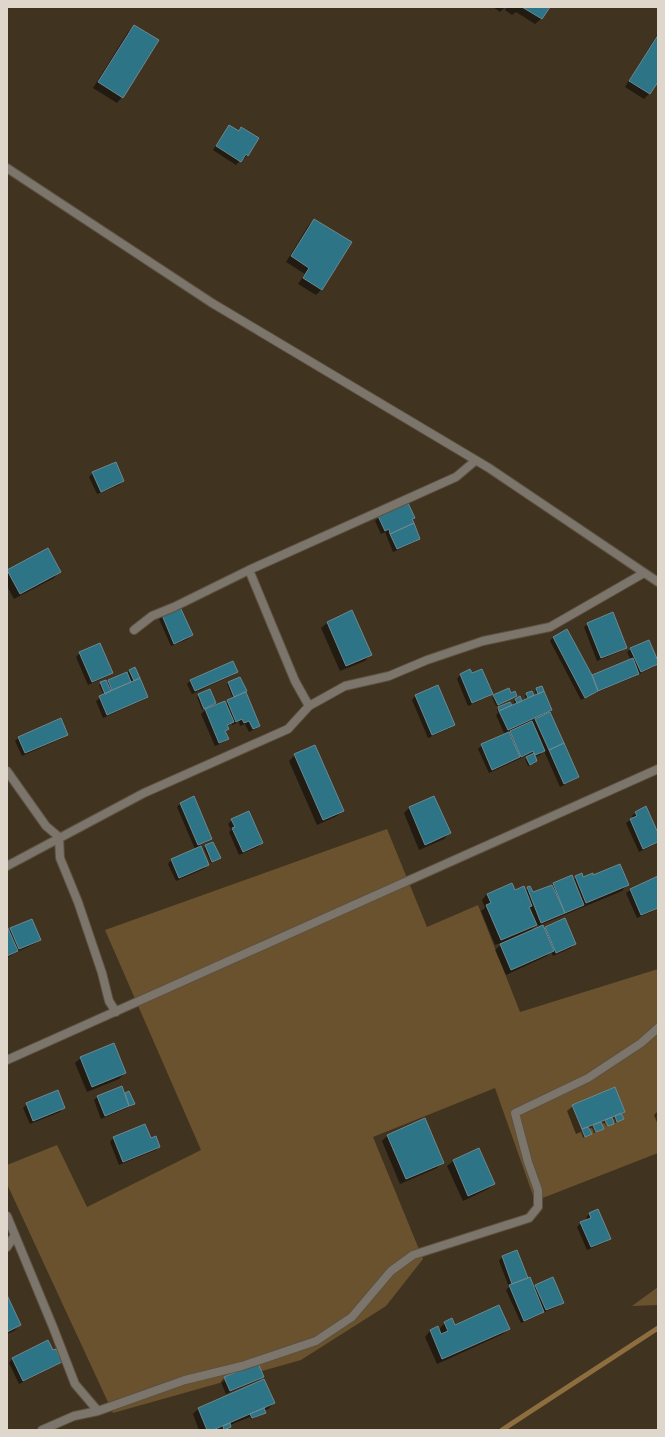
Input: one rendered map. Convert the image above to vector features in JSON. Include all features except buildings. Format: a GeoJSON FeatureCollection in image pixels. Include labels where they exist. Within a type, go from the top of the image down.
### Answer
{"type":"FeatureCollection","features":[{"type":"Feature","properties":{"kind":"street"},"geometry":{"type":"LineString","coordinates":[[7,168],[212,303],[495,473],[658,582]]}},
{"type":"Feature","properties":{"kind":"street"},"geometry":{"type":"LineString","coordinates":[[134,630],[152,616],[174,607],[249,570],[456,477],[475,461]]}},
{"type":"Feature","properties":{"kind":"street"},"geometry":{"type":"LineString","coordinates":[[249,570],[295,681],[309,706]]}},
{"type":"Feature","properties":{"kind":"street"},"geometry":{"type":"LineString","coordinates":[[7,866],[144,793],[288,729],[309,706],[345,686],[389,676],[483,640],[550,627],[644,573]]}},
{"type":"Feature","properties":{"kind":"street"},"geometry":{"type":"LineString","coordinates":[[7,1060],[658,769]]}},
{"type":"Feature","properties":{"kind":"street"},"geometry":{"type":"LineString","coordinates":[[7,771],[46,826],[59,837],[60,858],[78,902],[100,966],[109,1001],[116,1012]]}},
{"type":"Feature","properties":{"kind":"street"},"geometry":{"type":"LineString","coordinates":[[42,1430],[74,1416],[98,1411],[185,1380],[242,1366],[316,1341],[352,1317],[391,1271],[413,1256],[529,1218],[538,1207],[538,1190],[528,1162],[515,1113],[588,1078],[641,1043],[658,1028]]}},
{"type":"Feature","properties":{"kind":"street"},"geometry":{"type":"LineString","coordinates":[[7,1216],[53,1326],[75,1384],[98,1411]]}},
{"type":"Feature","properties":{"kind":"street"},"geometry":{"type":"LineString","coordinates":[[7,1247],[15,1235]]}},
{"type":"Feature","properties":{"kind":"shaded area"},"geometry":{"type":"Polygon","coordinates":[[[387,829],[427,927],[478,905],[520,1012],[658,969],[658,1153],[535,1201],[495,1088],[373,1137],[423,1259],[386,1306],[301,1360],[113,1413],[7,1184],[7,1165],[57,1145],[87,1207],[201,1150],[105,930],[387,829]]]}},
{"type":"Feature","properties":{"kind":"shaded area"},"geometry":{"type":"Polygon","coordinates":[[[658,1287],[658,1305],[632,1306],[658,1287]]]}},
{"type":"Feature","properties":{"kind":"waterway"},"geometry":{"type":"LineString","coordinates":[[502,1430],[658,1328]]}}]}
